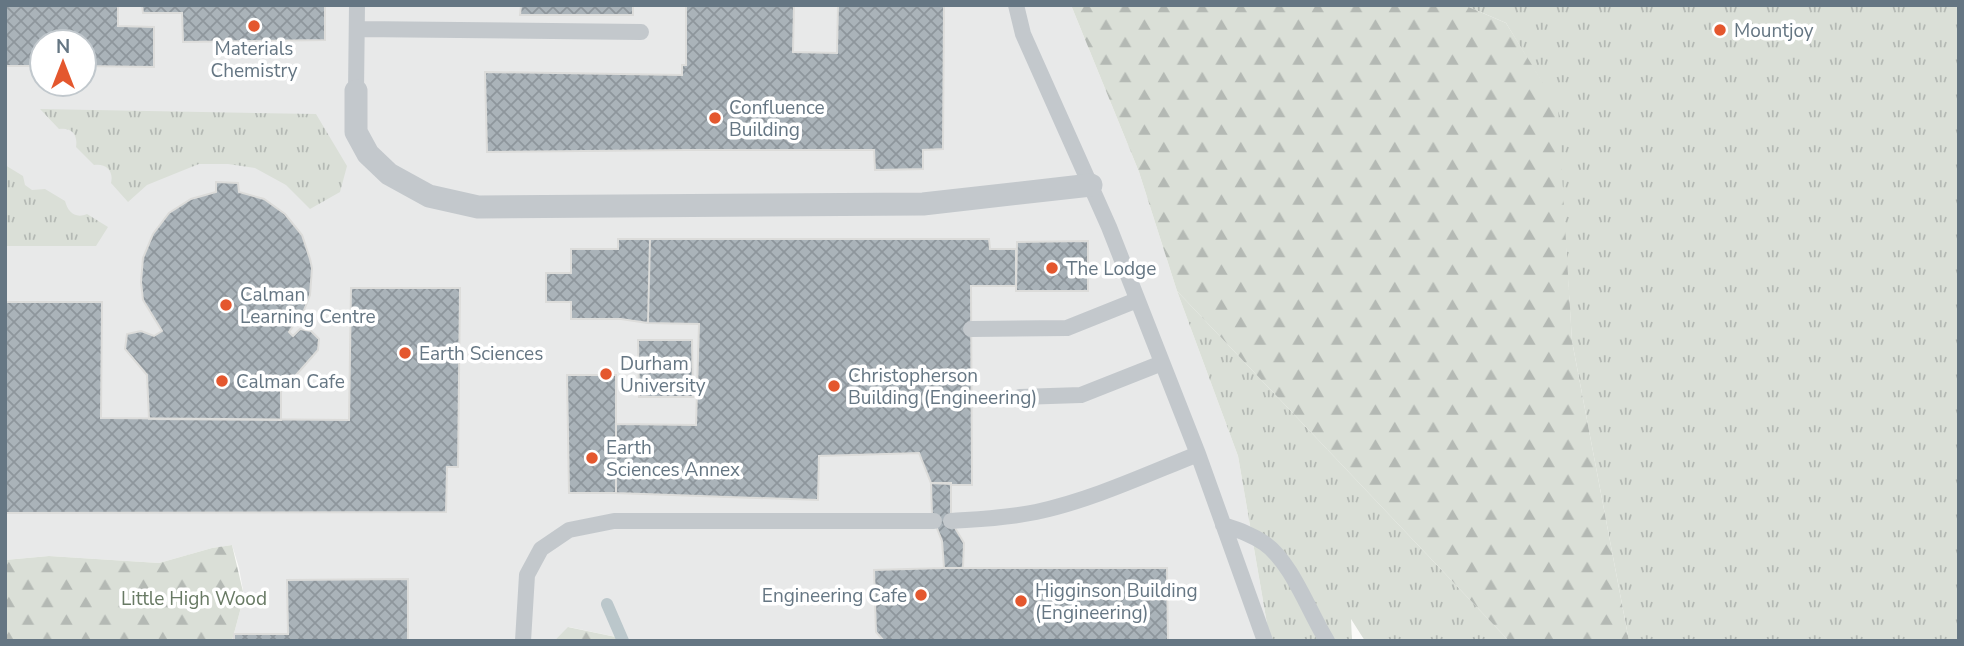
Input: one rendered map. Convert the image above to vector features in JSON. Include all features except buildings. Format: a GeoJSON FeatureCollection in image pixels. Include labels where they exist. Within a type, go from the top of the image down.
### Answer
{"type":"FeatureCollection","features":[{"type":"Feature","properties":{"kind":"street"},"geometry":{"type":"LineString","coordinates":[[356,91],[356,132],[368,154],[389,174],[429,196],[478,207],[923,204],[1090,185]]}},
{"type":"Feature","properties":{"kind":"lane"},"geometry":{"type":"LineString","coordinates":[[356,91],[357,5]]}},
{"type":"Feature","properties":{"kind":"lane"},"geometry":{"type":"LineString","coordinates":[[1016,5],[1023,34],[1090,185],[1163,363],[1265,641]]}},
{"type":"Feature","properties":{"kind":"lane"},"geometry":{"type":"LineString","coordinates":[[357,29],[641,32]]}},
{"type":"Feature","properties":{"kind":"lane"},"geometry":{"type":"LineString","coordinates":[[971,329],[1067,328],[1138,300]]}},
{"type":"Feature","properties":{"kind":"lane"},"geometry":{"type":"LineString","coordinates":[[1020,397],[1081,395],[1163,363]]}},
{"type":"Feature","properties":{"kind":"lane"},"geometry":{"type":"LineString","coordinates":[[951,521],[1002,518],[1038,512],[1098,494],[1198,454]]}},
{"type":"Feature","properties":{"kind":"lane"},"geometry":{"type":"LineString","coordinates":[[523,641],[527,575],[541,549],[569,530],[614,521],[934,521]]}},
{"type":"Feature","properties":{"kind":"lane"},"geometry":{"type":"LineString","coordinates":[[1223,525],[1247,533],[1266,544],[1284,563],[1326,641]]}},
{"type":"Feature","properties":{"kind":"shaded area","name":"Durham University"},"geometry":{"type":"Polygon","coordinates":[[[5,5],[1071,5],[1139,172],[1177,291],[1238,456],[1270,641],[635,641],[569,627],[554,641],[232,641],[244,596],[232,545],[159,563],[49,556],[5,560],[5,5]]]}},
{"type":"Feature","properties":{"kind":"green space"},"geometry":{"type":"Polygon","coordinates":[[[1071,5],[1464,5],[1506,23],[1558,107],[1572,341],[1629,641],[1509,641],[1177,291],[1139,172],[1071,5]]]}},
{"type":"Feature","properties":{"kind":"green space"},"geometry":{"type":"Polygon","coordinates":[[[1464,5],[1959,5],[1959,641],[1629,641],[1572,341],[1557,107],[1506,23],[1464,5]]]}},
{"type":"Feature","properties":{"kind":"green space"},"geometry":{"type":"Polygon","coordinates":[[[40,109],[316,114],[347,166],[340,192],[310,209],[286,185],[255,168],[228,164],[199,164],[147,185],[128,202],[111,183],[108,169],[102,165],[94,165],[76,147],[73,133],[67,129],[59,129],[40,109]]]}},
{"type":"Feature","properties":{"kind":"green space"},"geometry":{"type":"Polygon","coordinates":[[[5,165],[23,176],[25,185],[32,190],[45,189],[65,201],[73,214],[87,214],[108,227],[96,246],[5,246],[5,165]]]}},
{"type":"Feature","properties":{"kind":"green space"},"geometry":{"type":"Polygon","coordinates":[[[1177,291],[1509,641],[1365,641],[1351,619],[1352,641],[1270,641],[1238,456],[1177,291]]]}},
{"type":"Feature","properties":{"kind":"green space","name":"Little High Wood"},"geometry":{"type":"Polygon","coordinates":[[[232,545],[244,596],[232,641],[5,641],[5,560],[49,556],[159,563],[232,545]]]}},
{"type":"Feature","properties":{"kind":"green space"},"geometry":{"type":"Polygon","coordinates":[[[568,627],[635,641],[554,641],[568,627]]]}},
{"type":"Feature","properties":{"kind":"waterway"},"geometry":{"type":"LineString","coordinates":[[607,604],[623,641]]}},
{"type":"Feature","properties":{"kind":"place","name":"Materials Chemistry"},"geometry":{"type":"Point","coordinates":[254,26]}},
{"type":"Feature","properties":{"kind":"place","name":"Mountjoy"},"geometry":{"type":"Point","coordinates":[1720,30]}},
{"type":"Feature","properties":{"kind":"place","name":"Confluence Building"},"geometry":{"type":"Point","coordinates":[715,118]}},
{"type":"Feature","properties":{"kind":"place","name":"The Lodge"},"geometry":{"type":"Point","coordinates":[1052,268]}},
{"type":"Feature","properties":{"kind":"place","name":"Calman Learning Centre"},"geometry":{"type":"Point","coordinates":[226,305]}},
{"type":"Feature","properties":{"kind":"place","name":"Earth Sciences"},"geometry":{"type":"Point","coordinates":[405,353]}},
{"type":"Feature","properties":{"kind":"place","name":"Durham University"},"geometry":{"type":"Point","coordinates":[606,374]}},
{"type":"Feature","properties":{"kind":"place","name":"Calman Cafe"},"geometry":{"type":"Point","coordinates":[222,381]}},
{"type":"Feature","properties":{"kind":"place","name":"Christopherson Building (Engineering)"},"geometry":{"type":"Point","coordinates":[834,386]}},
{"type":"Feature","properties":{"kind":"place","name":"Earth Sciences Annex"},"geometry":{"type":"Point","coordinates":[592,458]}},
{"type":"Feature","properties":{"kind":"place","name":"Engineering Cafe"},"geometry":{"type":"Point","coordinates":[921,595]}},
{"type":"Feature","properties":{"kind":"place","name":"Higginson Building (Engineering)"},"geometry":{"type":"Point","coordinates":[1021,601]}}]}
